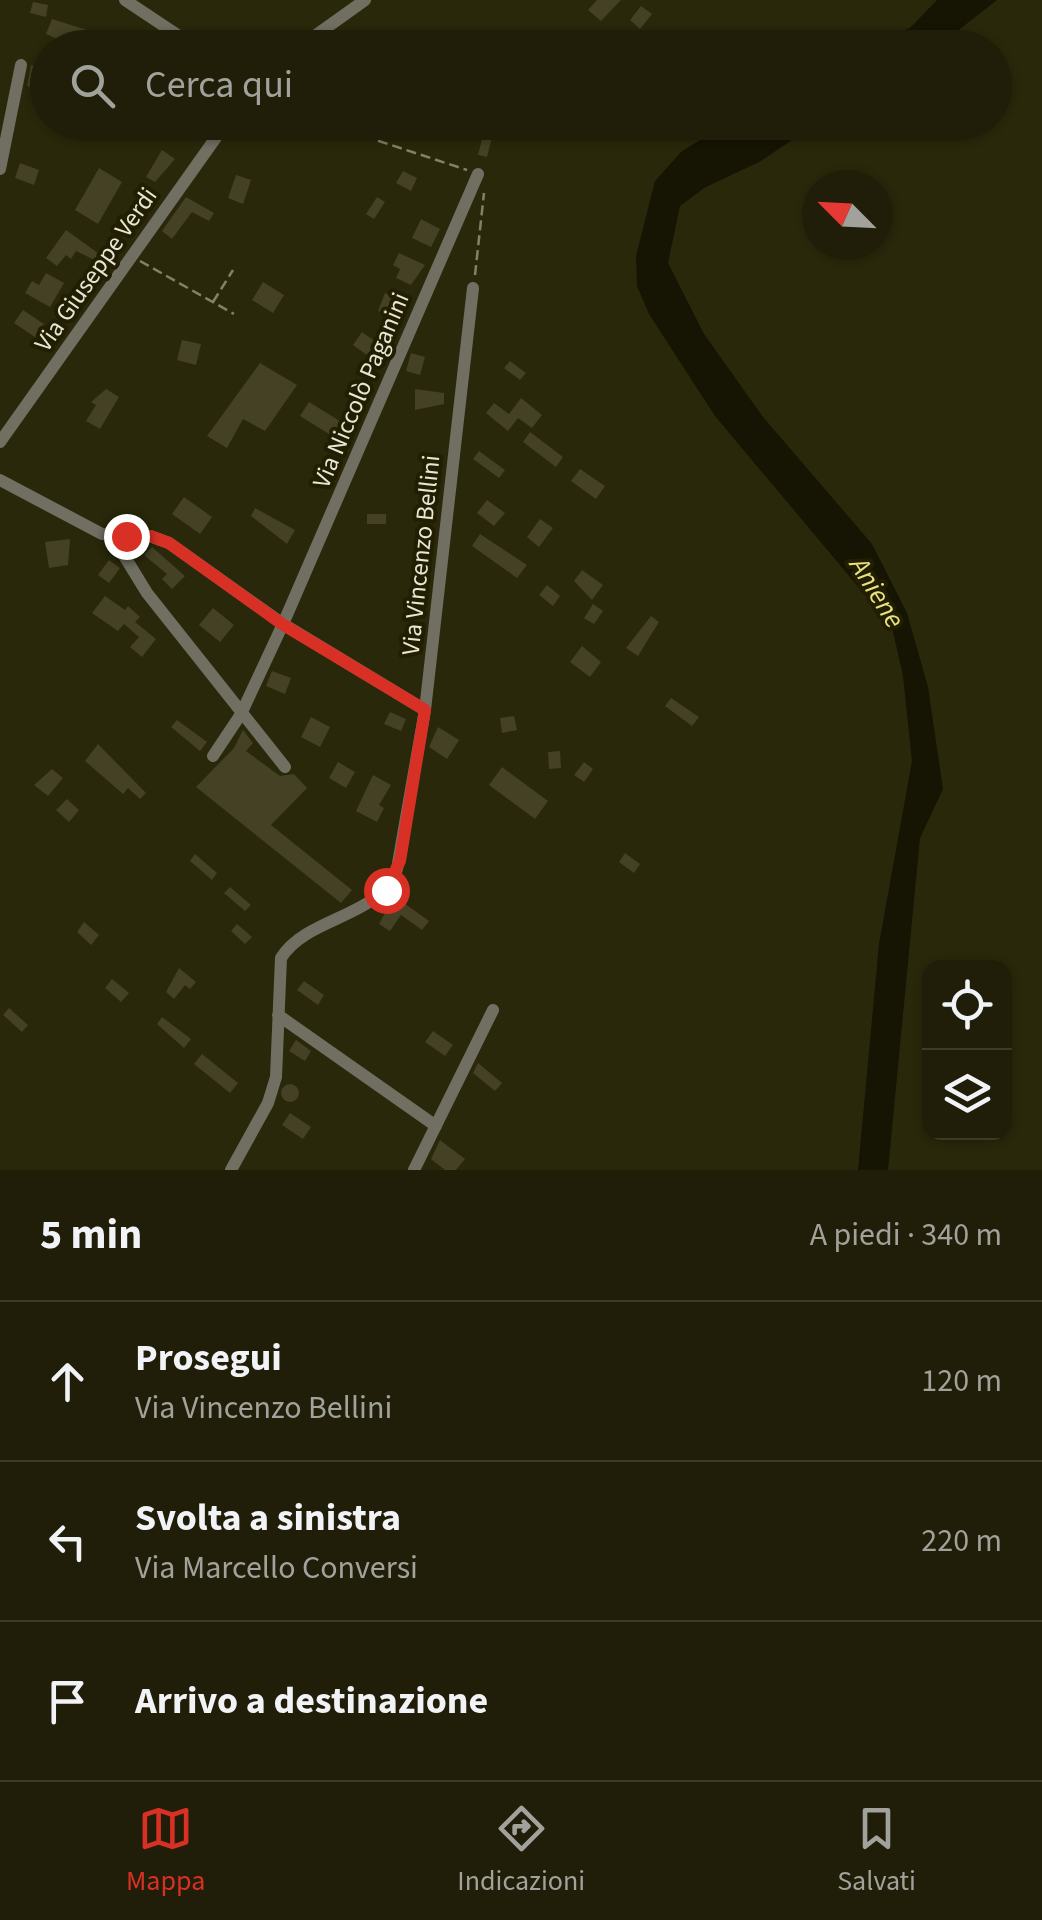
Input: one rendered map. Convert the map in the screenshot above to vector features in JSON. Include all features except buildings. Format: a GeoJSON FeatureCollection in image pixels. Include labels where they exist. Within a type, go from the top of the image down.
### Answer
{"type":"FeatureCollection","features":[{"type":"Feature","properties":{"kind":"street"},"geometry":{"type":"LineString","coordinates":[[124,0],[170,30]]}},
{"type":"Feature","properties":{"kind":"street"},"geometry":{"type":"LineString","coordinates":[[323,30],[365,0]]}},
{"type":"Feature","properties":{"kind":"street"},"geometry":{"type":"LineString","coordinates":[[0,169],[21,65]]}},
{"type":"Feature","properties":{"kind":"street","name":"Via Giuseppe Verdi"},"geometry":{"type":"LineString","coordinates":[[0,442],[214,140]]}},
{"type":"Feature","properties":{"kind":"street","name":"Via Niccolò Paganini"},"geometry":{"type":"LineString","coordinates":[[213,756],[241,714],[282,624],[478,174]]}},
{"type":"Feature","properties":{"kind":"street","name":"Via Vincenzo Bellini"},"geometry":{"type":"LineString","coordinates":[[231,1170],[272,1090],[278,969],[286,950],[382,894],[393,881],[425,710],[473,288]]}},
{"type":"Feature","properties":{"kind":"street"},"geometry":{"type":"LineString","coordinates":[[0,480],[112,536],[150,536],[169,543],[282,624],[425,710]]}},
{"type":"Feature","properties":{"kind":"street"},"geometry":{"type":"LineString","coordinates":[[112,536],[147,594],[286,767]]}},
{"type":"Feature","properties":{"kind":"street"},"geometry":{"type":"LineString","coordinates":[[414,1170],[493,1010]]}},
{"type":"Feature","properties":{"kind":"street"},"geometry":{"type":"LineString","coordinates":[[278,1014],[436,1126]]}},
{"type":"Feature","properties":{"kind":"path"},"geometry":{"type":"LineString","coordinates":[[375,140],[478,174],[484,192],[473,288]]}},
{"type":"Feature","properties":{"kind":"path"},"geometry":{"type":"LineString","coordinates":[[130,256],[234,314]]}},
{"type":"Feature","properties":{"kind":"path"},"geometry":{"type":"LineString","coordinates":[[213,302],[233,270]]}},
{"type":"Feature","properties":{"kind":"water"},"geometry":{"type":"Polygon","coordinates":[[[937,0],[997,0],[959,30],[904,30],[937,0]]]}},
{"type":"Feature","properties":{"kind":"water","name":"Aniene"},"geometry":{"type":"Polygon","coordinates":[[[700,140],[792,140],[761,161],[704,188],[680,206],[668,263],[704,334],[763,417],[872,544],[907,613],[928,687],[943,789],[920,838],[888,1170],[858,1170],[879,944],[912,761],[903,676],[892,627],[715,416],[649,314],[637,286],[636,256],[655,181],[682,151],[700,140]]]}},
{"type":"Feature","properties":{"kind":"route"},"geometry":{"type":"LineString","coordinates":[[126,536],[150,536],[169,543],[282,624],[425,710],[400,861],[386,890]]}}]}
